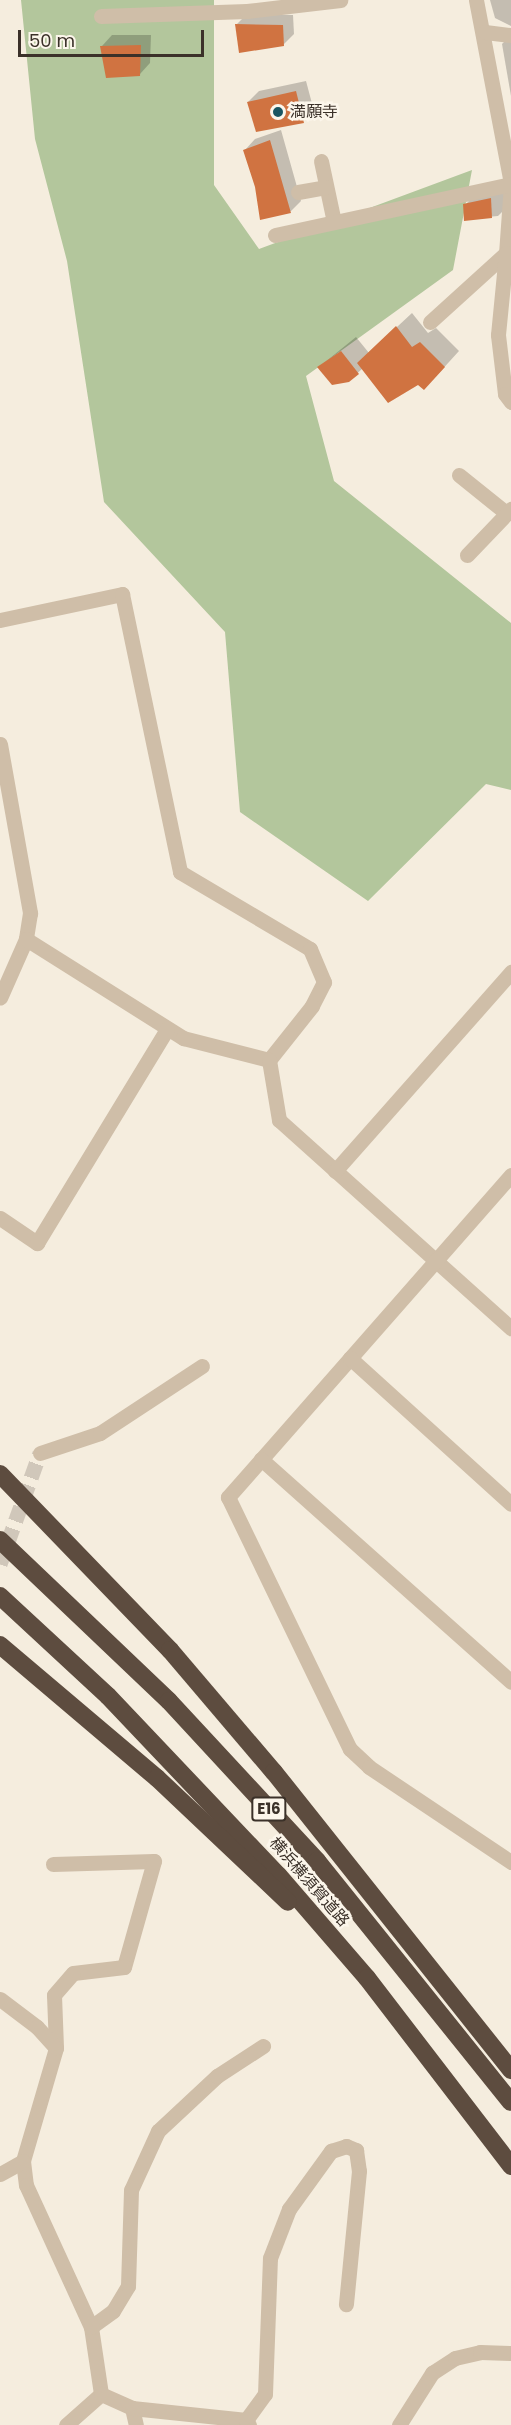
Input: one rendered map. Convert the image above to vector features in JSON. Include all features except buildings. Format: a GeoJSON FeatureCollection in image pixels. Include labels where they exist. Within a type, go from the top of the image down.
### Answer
{"type":"FeatureCollection","features":[{"type":"Feature","properties":{"kind":"highway"},"geometry":{"type":"LineString","coordinates":[[0,1474],[170,1650],[273,1772],[511,2070]]}},
{"type":"Feature","properties":{"kind":"highway","name":"横浜横須賀道路"},"geometry":{"type":"LineString","coordinates":[[0,1540],[170,1701],[316,1861],[511,2102]]}},
{"type":"Feature","properties":{"kind":"highway","name":"横浜横須賀道路"},"geometry":{"type":"LineString","coordinates":[[0,1596],[184,1773],[367,1978],[511,2166]]}},
{"type":"Feature","properties":{"kind":"highway"},"geometry":{"type":"LineString","coordinates":[[0,1645],[157,1778],[367,1978]]}},
{"type":"Feature","properties":{"kind":"street"},"geometry":{"type":"LineString","coordinates":[[101,16],[247,11],[340,0]]}},
{"type":"Feature","properties":{"kind":"street"},"geometry":{"type":"LineString","coordinates":[[476,0],[484,32],[511,184],[509,254],[498,334],[505,394],[511,402]]}},
{"type":"Feature","properties":{"kind":"street"},"geometry":{"type":"LineString","coordinates":[[484,32],[511,35]]}},
{"type":"Feature","properties":{"kind":"street"},"geometry":{"type":"LineString","coordinates":[[321,161],[334,222]]}},
{"type":"Feature","properties":{"kind":"street"},"geometry":{"type":"LineString","coordinates":[[275,235],[511,184]]}},
{"type":"Feature","properties":{"kind":"street"},"geometry":{"type":"LineString","coordinates":[[298,192],[326,187]]}},
{"type":"Feature","properties":{"kind":"street"},"geometry":{"type":"LineString","coordinates":[[430,321],[509,254]]}},
{"type":"Feature","properties":{"kind":"street"},"geometry":{"type":"LineString","coordinates":[[459,475],[508,511],[467,555]]}},
{"type":"Feature","properties":{"kind":"street"},"geometry":{"type":"LineString","coordinates":[[0,620],[122,594],[180,872],[309,949],[324,982],[312,1006],[269,1060],[279,1120],[511,1328]]}},
{"type":"Feature","properties":{"kind":"street"},"geometry":{"type":"LineString","coordinates":[[0,744],[3,791],[30,913],[26,939],[0,998]]}},
{"type":"Feature","properties":{"kind":"street"},"geometry":{"type":"LineString","coordinates":[[26,939],[183,1038],[269,1060]]}},
{"type":"Feature","properties":{"kind":"street"},"geometry":{"type":"LineString","coordinates":[[335,1171],[511,972]]}},
{"type":"Feature","properties":{"kind":"street"},"geometry":{"type":"LineString","coordinates":[[0,1218],[38,1243],[167,1029]]}},
{"type":"Feature","properties":{"kind":"street"},"geometry":{"type":"LineString","coordinates":[[511,1174],[228,1497],[350,1749],[369,1767],[511,1862]]}},
{"type":"Feature","properties":{"kind":"street"},"geometry":{"type":"LineString","coordinates":[[350,1358],[511,1504]]}},
{"type":"Feature","properties":{"kind":"street"},"geometry":{"type":"LineString","coordinates":[[40,1453],[100,1433],[202,1366]]}},
{"type":"Feature","properties":{"kind":"street"},"geometry":{"type":"LineString","coordinates":[[261,1459],[511,1682]]}},
{"type":"Feature","properties":{"kind":"street"},"geometry":{"type":"LineString","coordinates":[[53,1864],[154,1861],[124,1968],[73,1973],[54,1995],[56,2048],[23,2161],[26,2185],[91,2327],[101,2394]]}},
{"type":"Feature","properties":{"kind":"street"},"geometry":{"type":"LineString","coordinates":[[0,1999],[37,2027],[56,2048]]}},
{"type":"Feature","properties":{"kind":"street"},"geometry":{"type":"LineString","coordinates":[[91,2327],[113,2311],[128,2286],[131,2190],[158,2131],[217,2076],[263,2046]]}},
{"type":"Feature","properties":{"kind":"street"},"geometry":{"type":"LineString","coordinates":[[101,2394],[132,2408],[248,2423],[265,2394],[270,2258],[290,2209],[331,2151],[346,2145],[356,2150],[358,2171],[346,2304]]}},
{"type":"Feature","properties":{"kind":"street"},"geometry":{"type":"LineString","coordinates":[[0,2174],[23,2161]]}},
{"type":"Feature","properties":{"kind":"street"},"geometry":{"type":"LineString","coordinates":[[399,2425],[432,2373],[447,2363],[480,2352],[511,2353]]}},
{"type":"Feature","properties":{"kind":"street"},"geometry":{"type":"LineString","coordinates":[[66,2425],[101,2394]]}},
{"type":"Feature","properties":{"kind":"street"},"geometry":{"type":"LineString","coordinates":[[132,2408],[136,2425]]}},
{"type":"Feature","properties":{"kind":"green space"},"geometry":{"type":"Polygon","coordinates":[[[21,0],[214,0],[214,185],[259,249],[472,170],[453,270],[306,376],[334,481],[511,623],[511,790],[486,784],[368,901],[240,812],[225,632],[104,502],[67,261],[35,139],[21,0]]]}},
{"type":"Feature","properties":{"kind":"tunnel"},"geometry":{"type":"LineString","coordinates":[[0,1564],[40,1453]]}},
{"type":"Feature","properties":{"kind":"place","name":"満願寺"},"geometry":{"type":"Point","coordinates":[278,112]}}]}
